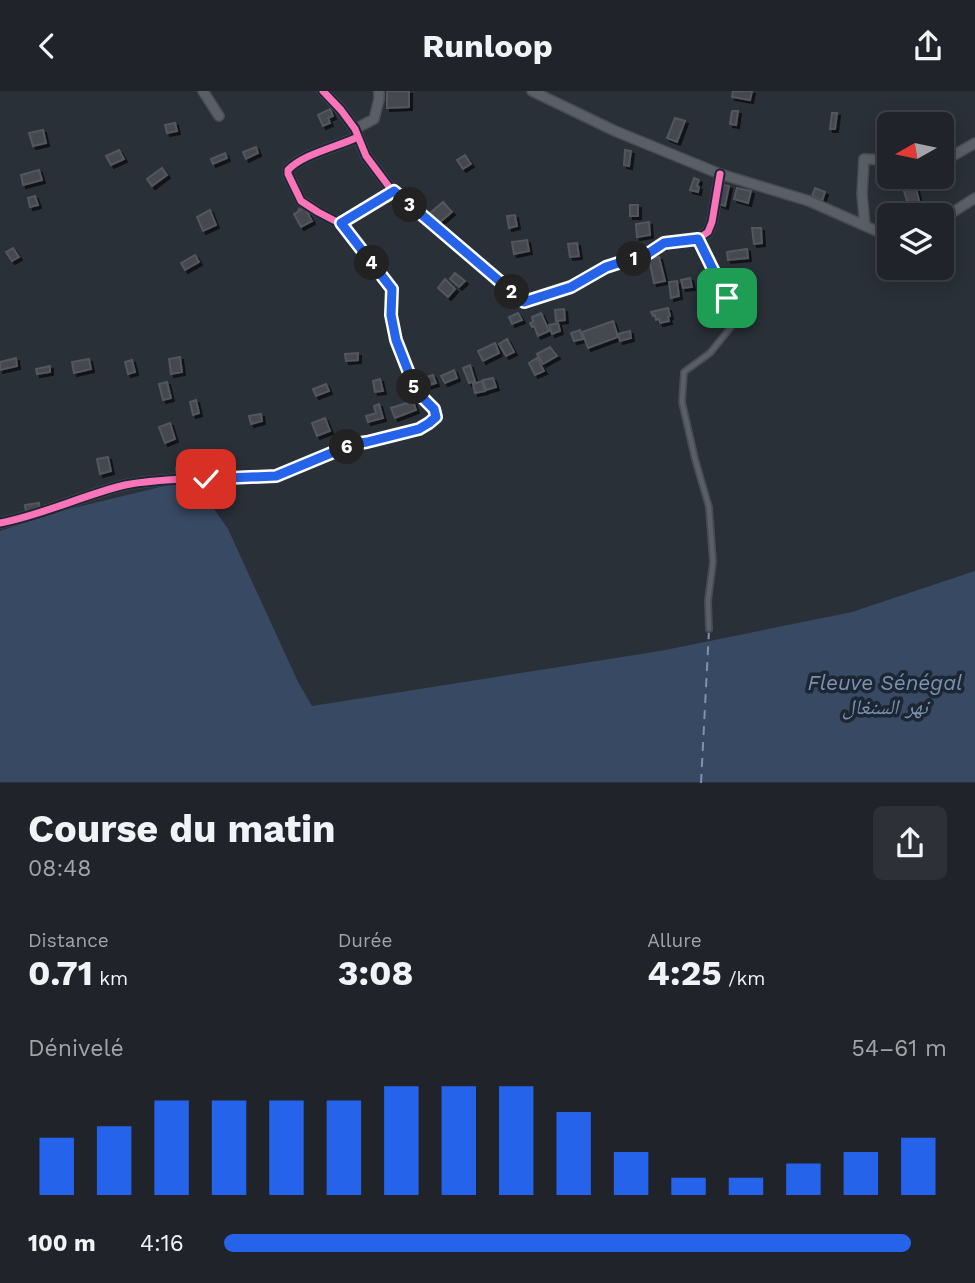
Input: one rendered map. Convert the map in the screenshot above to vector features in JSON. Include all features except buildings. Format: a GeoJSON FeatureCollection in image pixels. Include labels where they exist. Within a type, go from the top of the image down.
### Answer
{"type":"FeatureCollection","features":[{"type":"Feature","properties":{"kind":"street"},"geometry":{"type":"LineString","coordinates":[[203,91],[219,116]]}},
{"type":"Feature","properties":{"kind":"street"},"geometry":{"type":"LineString","coordinates":[[323,91],[356,133],[366,156],[394,191],[524,302],[571,287],[606,267],[649,253],[664,243],[698,239],[708,232],[712,222],[720,174]]}},
{"type":"Feature","properties":{"kind":"street"},"geometry":{"type":"LineString","coordinates":[[0,523],[127,485],[195,478],[276,476],[353,444],[419,429],[436,417],[434,409],[416,391],[396,340],[391,315],[392,289],[341,223],[301,201],[288,174],[291,166],[356,133],[374,119],[379,91]]}},
{"type":"Feature","properties":{"kind":"street"},"geometry":{"type":"LineString","coordinates":[[532,91],[615,131],[720,174],[810,201],[877,230]]}},
{"type":"Feature","properties":{"kind":"street"},"geometry":{"type":"LineString","coordinates":[[954,155],[975,143]]}},
{"type":"Feature","properties":{"kind":"street"},"geometry":{"type":"LineString","coordinates":[[865,226],[862,194],[864,159],[877,160]]}},
{"type":"Feature","properties":{"kind":"street"},"geometry":{"type":"LineString","coordinates":[[341,223],[394,191]]}},
{"type":"Feature","properties":{"kind":"street"},"geometry":{"type":"LineString","coordinates":[[954,211],[975,198]]}},
{"type":"Feature","properties":{"kind":"street"},"geometry":{"type":"LineString","coordinates":[[698,239],[727,298]]}},
{"type":"Feature","properties":{"kind":"lane"},"geometry":{"type":"LineString","coordinates":[[709,629],[708,601],[713,562],[709,507],[682,402],[684,372],[710,353],[731,327],[727,298]]}},
{"type":"Feature","properties":{"kind":"water","name":"Fleuve Sénégal نهر السنغال"},"geometry":{"type":"Polygon","coordinates":[[[193,479],[228,529],[298,682],[312,706],[660,651],[852,612],[975,571],[975,782],[0,782],[0,531],[57,512],[193,479]]]}},
{"type":"Feature","properties":{"kind":"ferry route"},"geometry":{"type":"LineString","coordinates":[[701,783],[709,630]]}},
{"type":"Feature","properties":{"kind":"cycle path"},"geometry":{"type":"LineString","coordinates":[[323,91],[355,129],[366,156],[390,188],[524,302],[571,287],[606,267],[649,253],[664,243],[698,239],[708,232],[712,222],[720,174]]}},
{"type":"Feature","properties":{"kind":"cycle path"},"geometry":{"type":"LineString","coordinates":[[0,523],[134,483],[276,476],[353,444],[419,430],[436,417],[434,409],[416,391],[396,340],[391,315],[392,289],[341,224],[301,201],[288,174],[288,170],[302,159],[358,137]]}},
{"type":"Feature","properties":{"kind":"route"},"geometry":{"type":"LineString","coordinates":[[206,479],[276,476],[353,444],[419,429],[436,417],[434,409],[416,391],[396,340],[391,315],[392,289],[341,223],[394,191],[524,302],[571,287],[606,267],[649,253],[664,243],[698,239],[727,298]]}}]}
